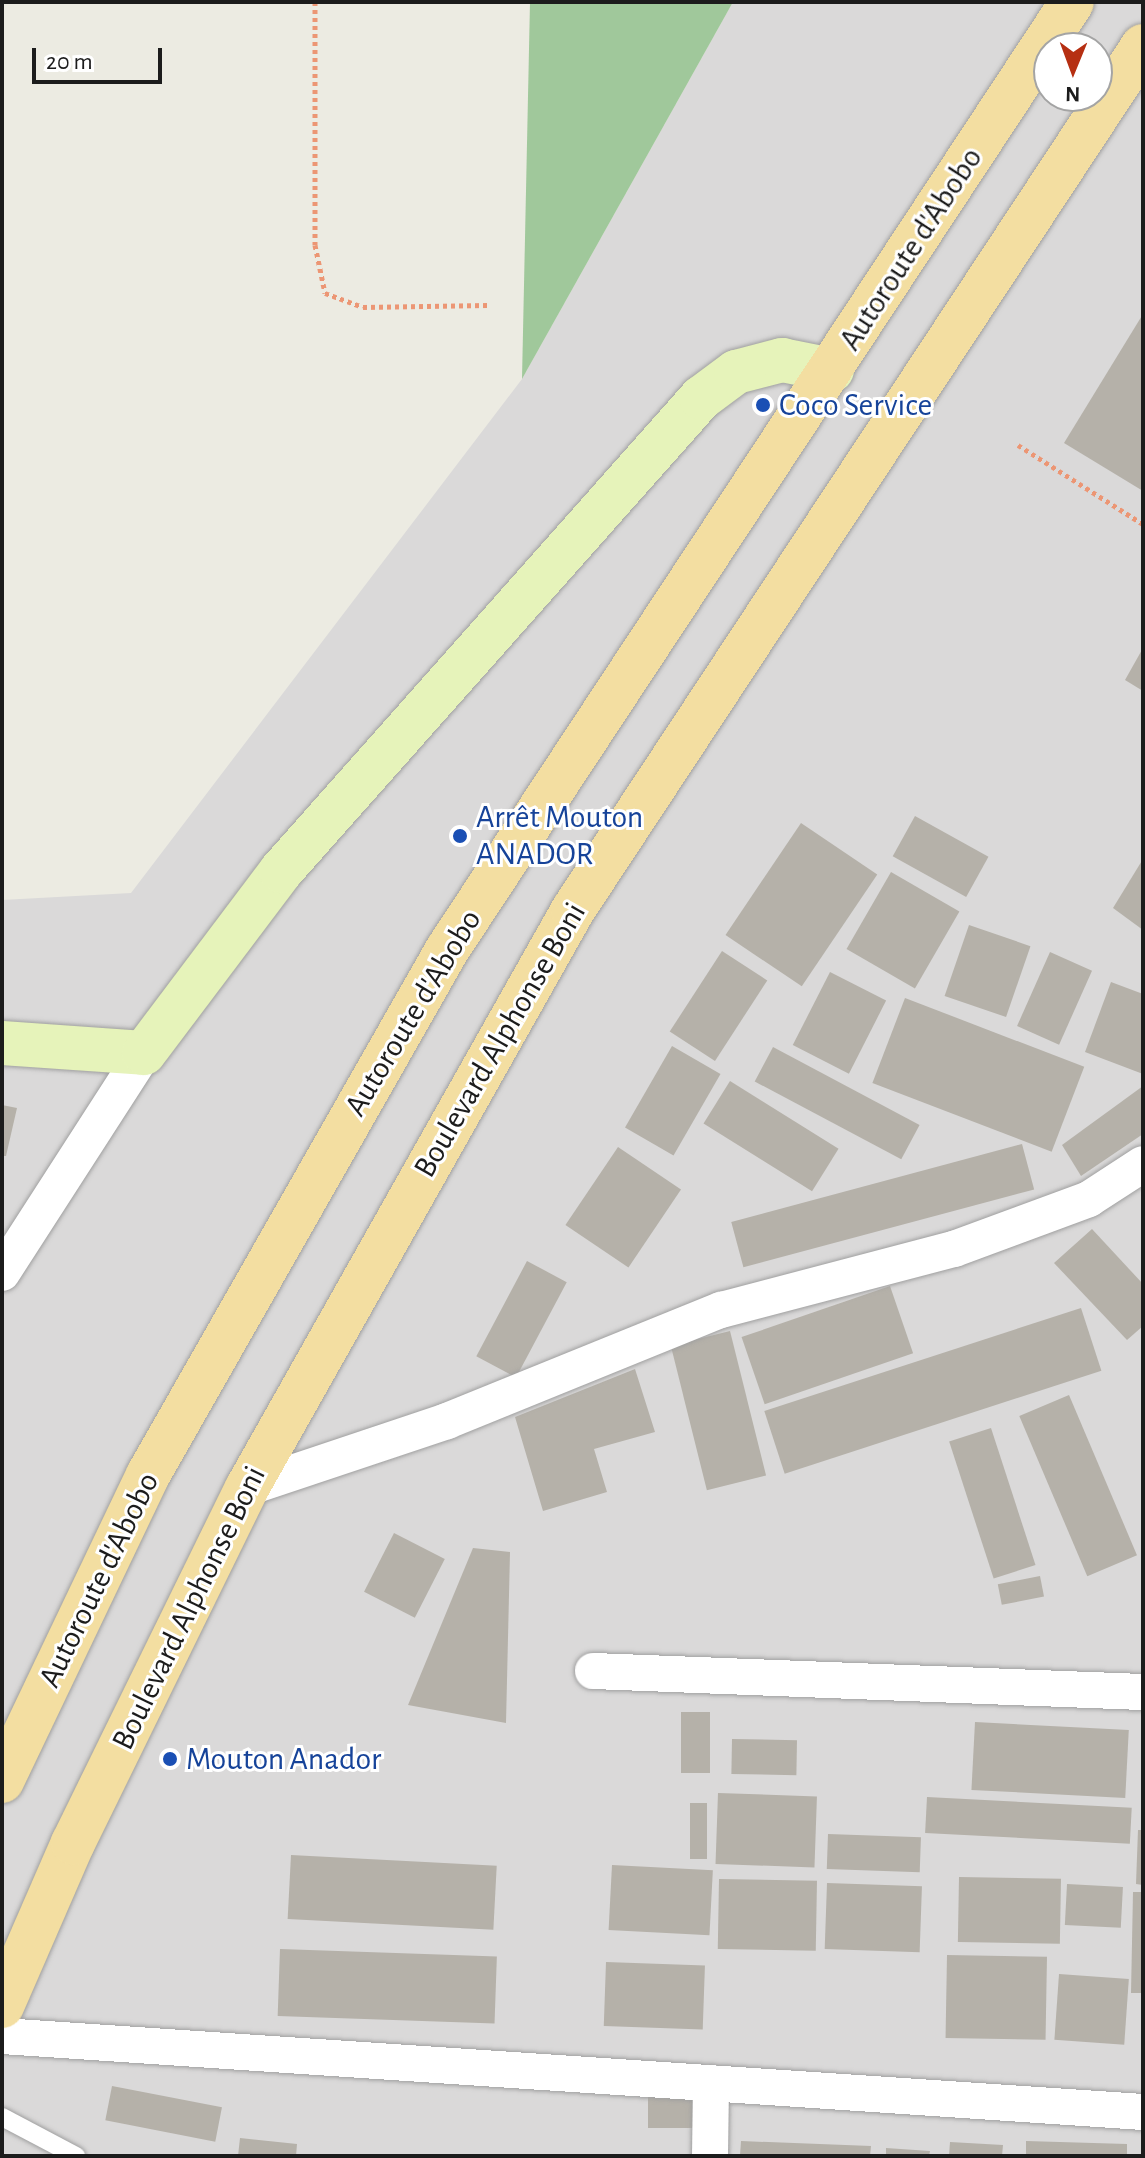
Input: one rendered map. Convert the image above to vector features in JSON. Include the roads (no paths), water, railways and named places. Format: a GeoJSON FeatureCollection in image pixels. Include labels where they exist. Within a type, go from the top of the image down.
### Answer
{"type":"FeatureCollection","features":[{"type":"Feature","properties":{"kind":"main road","name":"Autoroute d'Abobo"},"geometry":{"type":"LineString","coordinates":[[2,1781],[148,1475],[447,950],[1072,2]]}},
{"type":"Feature","properties":{"kind":"main road","name":"Boulevard Alphonse Boni"},"geometry":{"type":"LineString","coordinates":[[2,2006],[73,1843],[247,1488],[573,910],[1143,46]]}},
{"type":"Feature","properties":{"kind":"main road"},"geometry":{"type":"LineString","coordinates":[[2,1043],[144,1053],[281,871],[701,398],[736,372],[782,360],[832,370]]}},
{"type":"Feature","properties":{"kind":"street"},"geometry":{"type":"LineString","coordinates":[[2,1273],[144,1053]]}},
{"type":"Feature","properties":{"kind":"street"},"geometry":{"type":"LineString","coordinates":[[247,1488],[447,1421],[721,1310],[954,1249],[1089,1199],[1143,1164]]}},
{"type":"Feature","properties":{"kind":"street"},"geometry":{"type":"LineString","coordinates":[[593,1671],[1143,1692]]}},
{"type":"Feature","properties":{"kind":"street"},"geometry":{"type":"LineString","coordinates":[[2,2036],[1143,2112]]}},
{"type":"Feature","properties":{"kind":"street"},"geometry":{"type":"LineString","coordinates":[[710,2156],[711,2083]]}},
{"type":"Feature","properties":{"kind":"lane"},"geometry":{"type":"LineString","coordinates":[[2,2117],[76,2156]]}},
{"type":"Feature","properties":{"kind":"place","name":"Coco Service"},"geometry":{"type":"Point","coordinates":[763,405]}},
{"type":"Feature","properties":{"kind":"place","name":"Arrêt Mouton ANADOR"},"geometry":{"type":"Point","coordinates":[460,836]}},
{"type":"Feature","properties":{"kind":"place","name":"Mouton Anador"},"geometry":{"type":"Point","coordinates":[170,1759]}}]}
